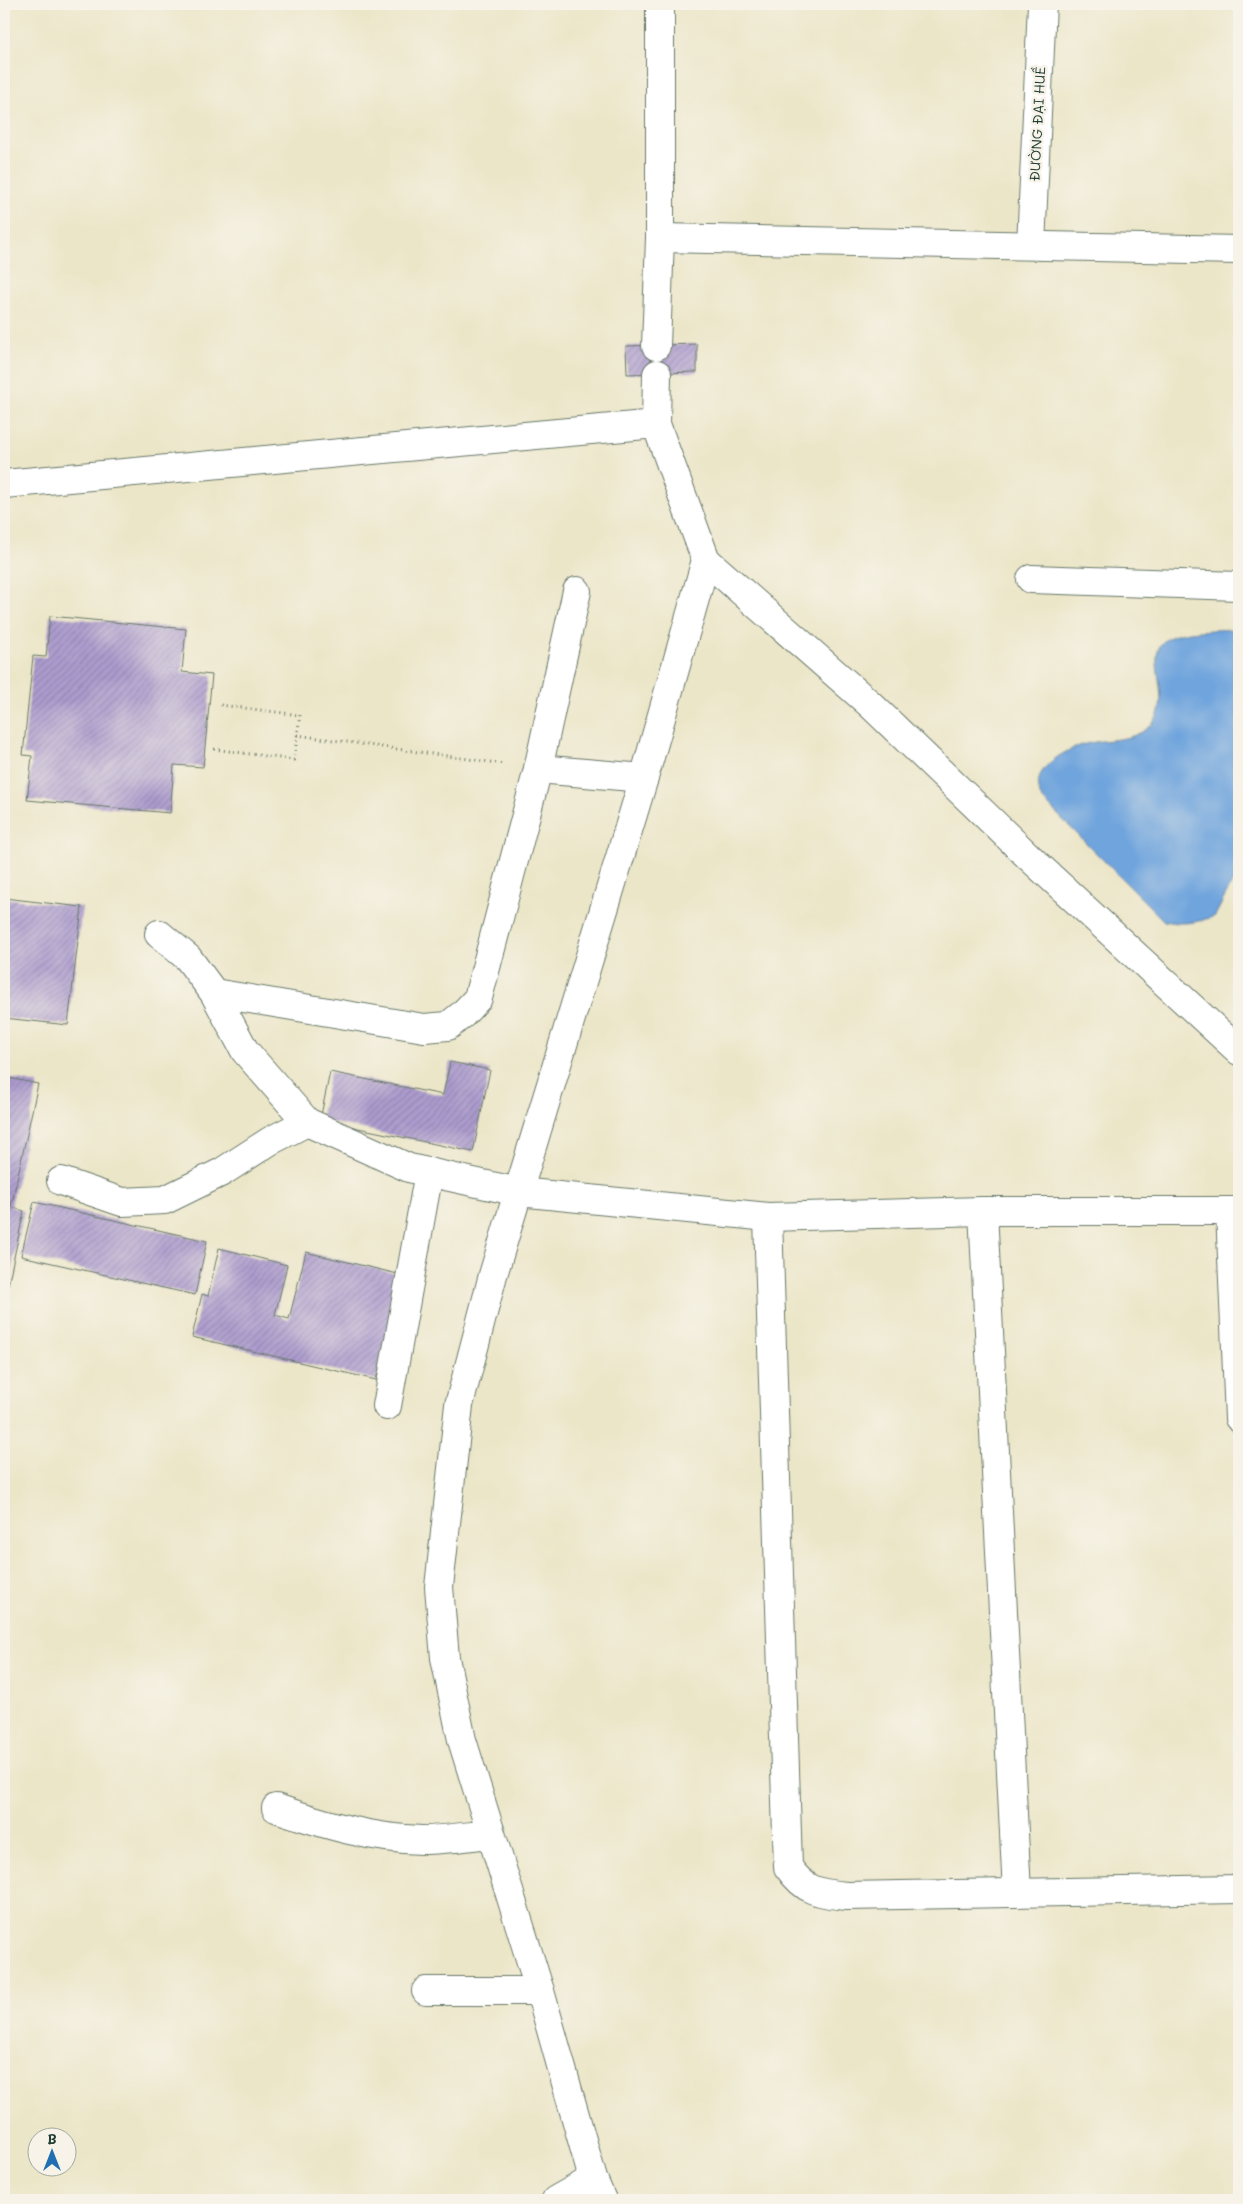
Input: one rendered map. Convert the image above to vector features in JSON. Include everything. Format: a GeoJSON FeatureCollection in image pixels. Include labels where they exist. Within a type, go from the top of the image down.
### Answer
{"type":"FeatureCollection","features":[{"type":"Feature","properties":{"kind":"street"},"geometry":{"type":"LineString","coordinates":[[656,346],[660,238],[660,4]]}},
{"type":"Feature","properties":{"kind":"street","name":"ĐƯỜNG ĐẠI HUỀ"},"geometry":{"type":"LineString","coordinates":[[1031,245],[1042,4]]}},
{"type":"Feature","properties":{"kind":"street"},"geometry":{"type":"LineString","coordinates":[[660,238],[1239,250]]}},
{"type":"Feature","properties":{"kind":"street"},"geometry":{"type":"LineString","coordinates":[[656,374],[656,424],[706,560],[872,705],[1029,857],[1239,1051]]}},
{"type":"Feature","properties":{"kind":"street"},"geometry":{"type":"LineString","coordinates":[[4,484],[656,424]]}},
{"type":"Feature","properties":{"kind":"street"},"geometry":{"type":"LineString","coordinates":[[556,2200],[598,2190],[540,1991],[462,1740],[445,1658],[438,1587],[459,1404],[493,1275],[644,778],[706,560]]}},
{"type":"Feature","properties":{"kind":"street"},"geometry":{"type":"LineString","coordinates":[[1031,579],[1239,586]]}},
{"type":"Feature","properties":{"kind":"street"},"geometry":{"type":"LineString","coordinates":[[214,993],[424,1028],[448,1026],[464,1014],[478,998],[538,769],[577,591]]}},
{"type":"Feature","properties":{"kind":"street"},"geometry":{"type":"LineString","coordinates":[[538,769],[644,778]]}},
{"type":"Feature","properties":{"kind":"street"},"geometry":{"type":"LineString","coordinates":[[159,934],[188,958],[214,993],[246,1051],[307,1122],[409,1168],[519,1192],[768,1216],[983,1211],[1235,1211],[1239,1418]]}},
{"type":"Feature","properties":{"kind":"street"},"geometry":{"type":"LineString","coordinates":[[62,1181],[122,1202],[165,1200],[222,1172],[270,1141],[307,1122]]}},
{"type":"Feature","properties":{"kind":"street"},"geometry":{"type":"LineString","coordinates":[[387,1406],[430,1172]]}},
{"type":"Feature","properties":{"kind":"street"},"geometry":{"type":"LineString","coordinates":[[983,1211],[1017,1893]]}},
{"type":"Feature","properties":{"kind":"street"},"geometry":{"type":"LineString","coordinates":[[768,1216],[788,1867],[799,1882],[820,1893],[846,1896],[1239,1889]]}},
{"type":"Feature","properties":{"kind":"street"},"geometry":{"type":"LineString","coordinates":[[276,1808],[318,1823],[372,1836],[423,1840],[491,1834]]}},
{"type":"Feature","properties":{"kind":"street"},"geometry":{"type":"LineString","coordinates":[[426,1991],[540,1991]]}},
{"type":"Feature","properties":{"kind":"path"},"geometry":{"type":"LineString","coordinates":[[214,749],[294,760],[300,715],[220,705]]}},
{"type":"Feature","properties":{"kind":"path"},"geometry":{"type":"LineString","coordinates":[[297,735],[538,769]]}},
{"type":"Feature","properties":{"kind":"water"},"geometry":{"type":"Polygon","coordinates":[[[1239,629],[1239,869],[1215,916],[1190,923],[1164,921],[1041,798],[1039,779],[1043,770],[1054,759],[1076,747],[1136,735],[1154,722],[1159,711],[1161,698],[1157,660],[1158,649],[1164,641],[1179,634],[1189,632],[1239,629]]]}},
{"type":"Feature","properties":{"kind":"building"},"geometry":{"type":"Polygon","coordinates":[[[697,344],[697,372],[627,374],[626,346],[697,344]]]}},
{"type":"Feature","properties":{"kind":"building"},"geometry":{"type":"Polygon","coordinates":[[[50,616],[186,629],[182,672],[212,675],[203,767],[174,765],[170,813],[27,800],[32,756],[23,755],[33,656],[46,657],[50,616]]]}},
{"type":"Feature","properties":{"kind":"building"},"geometry":{"type":"Polygon","coordinates":[[[4,898],[82,907],[68,1025],[4,1018],[4,898]]]}},
{"type":"Feature","properties":{"kind":"building"},"geometry":{"type":"Polygon","coordinates":[[[450,1062],[490,1070],[473,1152],[320,1120],[330,1072],[443,1095],[450,1062]]]}},
{"type":"Feature","properties":{"kind":"building"},"geometry":{"type":"Polygon","coordinates":[[[4,1077],[38,1084],[11,1207],[24,1211],[8,1285],[4,1284],[4,1077]]]}},
{"type":"Feature","properties":{"kind":"building"},"geometry":{"type":"Polygon","coordinates":[[[34,1202],[207,1241],[195,1295],[21,1256],[34,1202]]]}},
{"type":"Feature","properties":{"kind":"building"},"geometry":{"type":"Polygon","coordinates":[[[219,1248],[287,1265],[275,1315],[289,1319],[306,1252],[402,1275],[376,1380],[192,1337],[202,1294],[208,1296],[219,1248]]]}}]}
